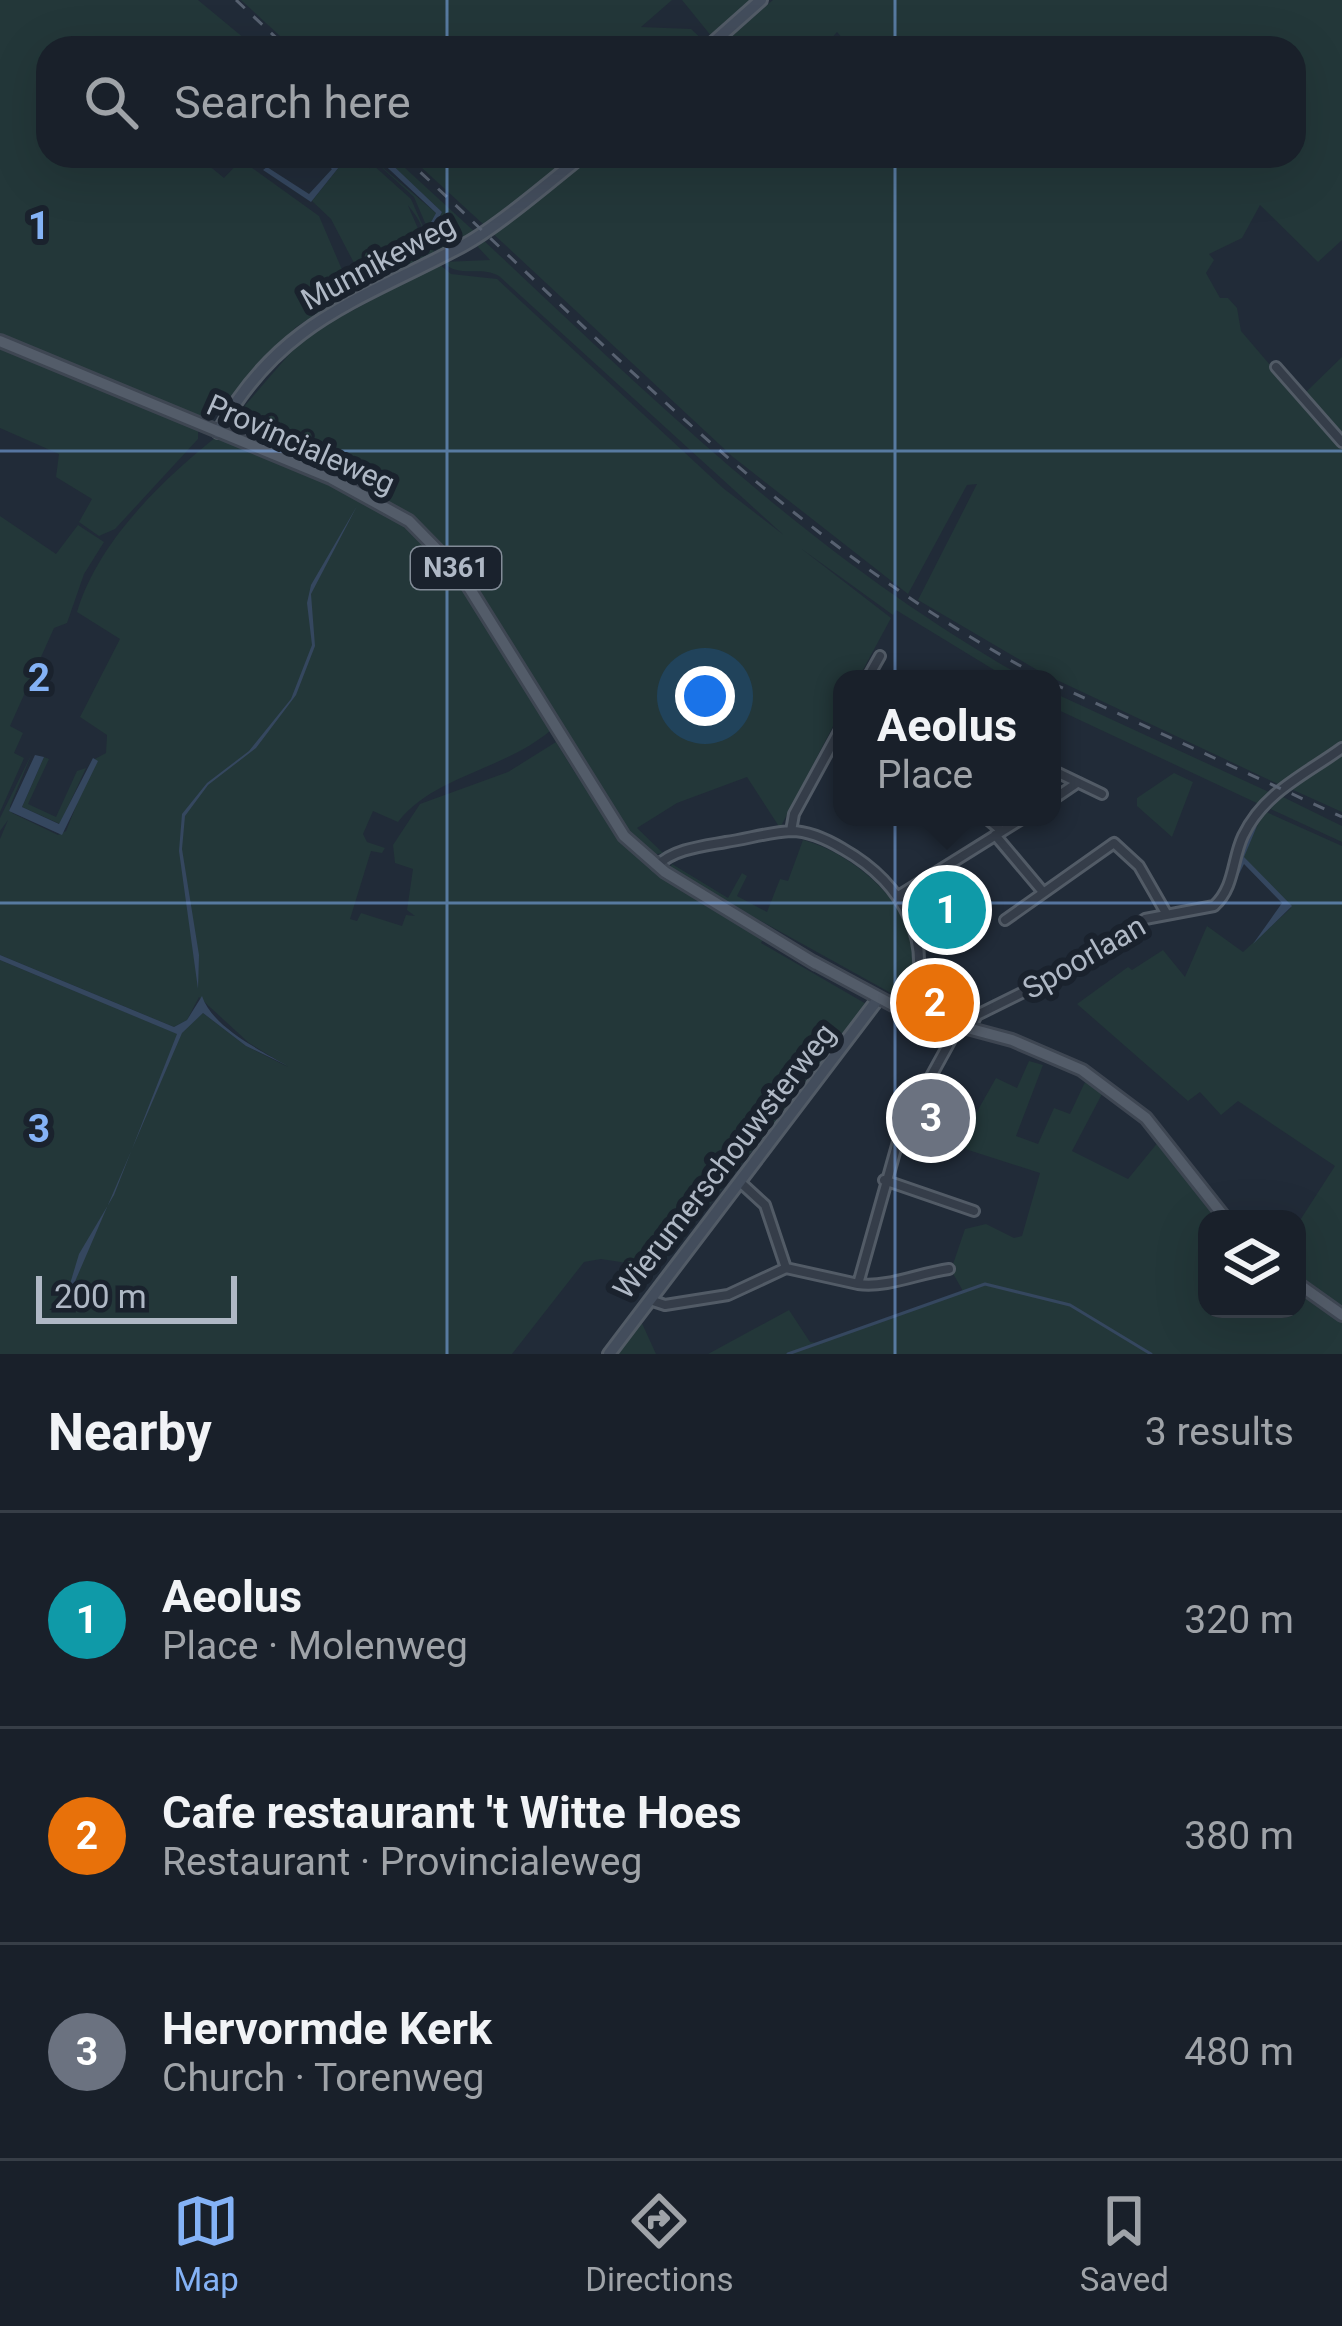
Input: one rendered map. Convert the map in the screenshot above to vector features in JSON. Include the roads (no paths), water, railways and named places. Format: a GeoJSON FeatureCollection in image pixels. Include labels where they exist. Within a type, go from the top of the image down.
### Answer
{"type":"FeatureCollection","features":[{"type":"Feature","properties":{"kind":"main road","name":"Provincialeweg"},"geometry":{"type":"LineString","coordinates":[[0,341],[358,490],[431,539],[470,587],[607,815],[657,866],[878,999],[1041,1051],[1110,1088],[1146,1118],[1219,1210]]}},
{"type":"Feature","properties":{"kind":"main road"},"geometry":{"type":"LineString","coordinates":[[1306,1289],[1342,1315]]}},
{"type":"Feature","properties":{"kind":"street"},"geometry":{"type":"LineString","coordinates":[[720,36],[761,0]]}},
{"type":"Feature","properties":{"kind":"street","name":"Munnikeweg"},"geometry":{"type":"LineString","coordinates":[[218,431],[239,399],[299,333],[408,269],[467,244],[566,168]]}},
{"type":"Feature","properties":{"kind":"street"},"geometry":{"type":"LineString","coordinates":[[1276,367],[1342,442]]}},
{"type":"Feature","properties":{"kind":"street"},"geometry":{"type":"LineString","coordinates":[[872,670],[880,656]]}},
{"type":"Feature","properties":{"kind":"street","name":"Spoorlaan"},"geometry":{"type":"LineString","coordinates":[[963,1028],[977,1015],[1066,971],[1116,934],[1166,913],[1218,903],[1256,815],[1288,782],[1342,748]]}},
{"type":"Feature","properties":{"kind":"street"},"geometry":{"type":"LineString","coordinates":[[790,831],[794,814],[833,750]]}},
{"type":"Feature","properties":{"kind":"street"},"geometry":{"type":"LineString","coordinates":[[1061,774],[1102,794]]}},
{"type":"Feature","properties":{"kind":"street"},"geometry":{"type":"LineString","coordinates":[[1061,794],[1078,782]]}},
{"type":"Feature","properties":{"kind":"street"},"geometry":{"type":"LineString","coordinates":[[993,826],[1043,892]]}},
{"type":"Feature","properties":{"kind":"street"},"geometry":{"type":"LineString","coordinates":[[900,895],[1010,826]]}},
{"type":"Feature","properties":{"kind":"street"},"geometry":{"type":"LineString","coordinates":[[657,866],[698,848],[790,831],[827,840],[853,855],[900,895],[920,960],[918,990],[907,1012]]}},
{"type":"Feature","properties":{"kind":"street"},"geometry":{"type":"LineString","coordinates":[[1005,920],[1114,843],[1139,866],[1166,913]]}},
{"type":"Feature","properties":{"kind":"street","name":"Wierumerschouwsterweg"},"geometry":{"type":"LineString","coordinates":[[609,1354],[878,999]]}},
{"type":"Feature","properties":{"kind":"street"},"geometry":{"type":"LineString","coordinates":[[858,1284],[903,1126],[963,1028]]}},
{"type":"Feature","properties":{"kind":"street"},"geometry":{"type":"LineString","coordinates":[[884,1180],[974,1211]]}},
{"type":"Feature","properties":{"kind":"street"},"geometry":{"type":"LineString","coordinates":[[740,1182],[765,1205],[786,1268]]}},
{"type":"Feature","properties":{"kind":"street"},"geometry":{"type":"LineString","coordinates":[[650,1300],[664,1305],[728,1295],[786,1268],[881,1286],[917,1272],[950,1269]]}},
{"type":"Feature","properties":{"kind":"water"},"geometry":{"type":"Polygon","coordinates":[[[269,168],[309,194],[338,168],[311,202],[263,170],[269,168]]]}},
{"type":"Feature","properties":{"kind":"water"},"geometry":{"type":"Polygon","coordinates":[[[388,168],[396,168],[442,212],[436,224],[452,243],[441,246],[446,240],[430,224],[436,213],[388,168]]]}},
{"type":"Feature","properties":{"kind":"water"},"geometry":{"type":"Polygon","coordinates":[[[357,506],[311,594],[315,646],[296,695],[256,748],[208,785],[185,816],[182,849],[199,955],[198,989],[179,851],[182,814],[207,783],[249,751],[291,699],[312,645],[307,603],[311,585],[357,506]]]}},
{"type":"Feature","properties":{"kind":"water"},"geometry":{"type":"Polygon","coordinates":[[[35,755],[44,757],[22,807],[59,824],[93,758],[98,761],[62,835],[9,811],[35,755]]]}},
{"type":"Feature","properties":{"kind":"water"},"geometry":{"type":"Polygon","coordinates":[[[1257,826],[1244,857],[1292,906],[1253,944],[1282,903],[1244,864],[1225,902],[1245,840],[1257,826]]]}},
{"type":"Feature","properties":{"kind":"water"},"geometry":{"type":"Polygon","coordinates":[[[0,955],[174,1027],[187,1020],[202,996],[226,1028],[288,1066],[246,1046],[203,1013],[182,1033],[132,1150],[177,1034],[0,960],[0,955]]]}},
{"type":"Feature","properties":{"kind":"water"},"geometry":{"type":"Polygon","coordinates":[[[108,1206],[61,1314],[79,1254],[108,1206]]]}},
{"type":"Feature","properties":{"kind":"waterway"},"geometry":{"type":"LineString","coordinates":[[788,1354],[985,1284],[1070,1305],[1151,1354]]}},
{"type":"Feature","properties":{"kind":"railway"},"geometry":{"type":"LineString","coordinates":[[236,0],[274,36]]}},
{"type":"Feature","properties":{"kind":"railway"},"geometry":{"type":"LineString","coordinates":[[416,168],[630,370],[786,506],[955,627],[1029,670]]}},
{"type":"Feature","properties":{"kind":"railway"},"geometry":{"type":"LineString","coordinates":[[1061,687],[1342,817]]}},
{"type":"Feature","properties":{"kind":"place","name":"Aeolus"},"geometry":{"type":"Point","coordinates":[947,910]}},
{"type":"Feature","properties":{"kind":"place","name":"Cafe restaurant 't Witte Hoes"},"geometry":{"type":"Point","coordinates":[935,1003]}},
{"type":"Feature","properties":{"kind":"place","name":"Hervormde Kerk"},"geometry":{"type":"Point","coordinates":[931,1118]}}]}
